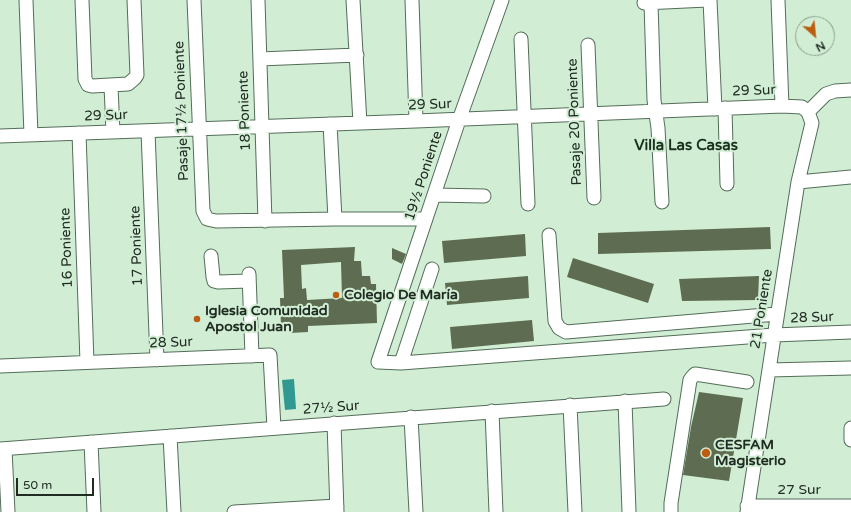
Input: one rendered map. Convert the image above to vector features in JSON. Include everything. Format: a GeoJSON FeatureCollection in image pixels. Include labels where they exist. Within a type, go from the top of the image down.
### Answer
{"type":"FeatureCollection","features":[{"type":"Feature","properties":{"kind":"street"},"geometry":{"type":"LineString","coordinates":[[26,0],[31,135]]}},
{"type":"Feature","properties":{"kind":"street"},"geometry":{"type":"LineString","coordinates":[[82,0],[86,82],[92,86],[111,86],[131,83],[136,75],[134,0]]}},
{"type":"Feature","properties":{"kind":"street","name":"Pasaje 17½ Poniente"},"geometry":{"type":"LineString","coordinates":[[194,0],[203,210],[207,219],[216,221],[265,221]]}},
{"type":"Feature","properties":{"kind":"street","name":"18 Poniente"},"geometry":{"type":"LineString","coordinates":[[258,0],[265,221]]}},
{"type":"Feature","properties":{"kind":"street"},"geometry":{"type":"LineString","coordinates":[[353,0],[360,123]]}},
{"type":"Feature","properties":{"kind":"street"},"geometry":{"type":"LineString","coordinates":[[412,0],[416,121]]}},
{"type":"Feature","properties":{"kind":"street","name":"19½ Poniente"},"geometry":{"type":"LineString","coordinates":[[378,362],[459,120],[502,0]]}},
{"type":"Feature","properties":{"kind":"street"},"geometry":{"type":"LineString","coordinates":[[662,202],[658,128],[654,100],[647,3],[709,0],[727,184]]}},
{"type":"Feature","properties":{"kind":"street"},"geometry":{"type":"LineString","coordinates":[[778,0],[782,106]]}},
{"type":"Feature","properties":{"kind":"street"},"geometry":{"type":"LineString","coordinates":[[521,39],[528,204]]}},
{"type":"Feature","properties":{"kind":"street","name":"Pasaje 20 Poniente"},"geometry":{"type":"LineString","coordinates":[[588,45],[594,198]]}},
{"type":"Feature","properties":{"kind":"street"},"geometry":{"type":"LineString","coordinates":[[260,59],[357,55]]}},
{"type":"Feature","properties":{"kind":"street"},"geometry":{"type":"LineString","coordinates":[[111,86],[113,132]]}},
{"type":"Feature","properties":{"kind":"street"},"geometry":{"type":"LineString","coordinates":[[808,112],[826,94],[835,91],[851,90]]}},
{"type":"Feature","properties":{"kind":"street","name":"29 Sur"},"geometry":{"type":"LineString","coordinates":[[0,136],[459,120],[782,106],[798,106],[802,107],[808,112]]}},
{"type":"Feature","properties":{"kind":"street","name":"21 Poniente"},"geometry":{"type":"LineString","coordinates":[[747,509],[798,182],[812,123],[808,112]]}},
{"type":"Feature","properties":{"kind":"street"},"geometry":{"type":"LineString","coordinates":[[330,124],[335,219]]}},
{"type":"Feature","properties":{"kind":"street","name":"17 Poniente"},"geometry":{"type":"LineString","coordinates":[[148,131],[157,360]]}},
{"type":"Feature","properties":{"kind":"street","name":"16 Poniente"},"geometry":{"type":"LineString","coordinates":[[79,134],[87,362]]}},
{"type":"Feature","properties":{"kind":"street"},"geometry":{"type":"LineString","coordinates":[[798,182],[851,177]]}},
{"type":"Feature","properties":{"kind":"street"},"geometry":{"type":"LineString","coordinates":[[434,195],[484,196]]}},
{"type":"Feature","properties":{"kind":"street"},"geometry":{"type":"LineString","coordinates":[[265,221],[426,219]]}},
{"type":"Feature","properties":{"kind":"street"},"geometry":{"type":"LineString","coordinates":[[549,235],[555,321],[559,328],[566,332],[777,314]]}},
{"type":"Feature","properties":{"kind":"street"},"geometry":{"type":"LineString","coordinates":[[211,256],[212,277],[214,281],[218,282],[249,277],[252,356]]}},
{"type":"Feature","properties":{"kind":"street"},"geometry":{"type":"LineString","coordinates":[[401,363],[432,268]]}},
{"type":"Feature","properties":{"kind":"street","name":"28 Sur"},"geometry":{"type":"LineString","coordinates":[[378,362],[401,363],[774,335],[851,332]]}},
{"type":"Feature","properties":{"kind":"street","name":"28 Sur"},"geometry":{"type":"LineString","coordinates":[[0,366],[270,355],[274,428]]}},
{"type":"Feature","properties":{"kind":"street"},"geometry":{"type":"LineString","coordinates":[[768,370],[851,368]]}},
{"type":"Feature","properties":{"kind":"street"},"geometry":{"type":"LineString","coordinates":[[671,512],[671,503],[690,380],[695,374],[747,382]]}},
{"type":"Feature","properties":{"kind":"street","name":"27½ Sur"},"geometry":{"type":"LineString","coordinates":[[3,449],[664,399]]}},
{"type":"Feature","properties":{"kind":"street"},"geometry":{"type":"LineString","coordinates":[[625,401],[629,512]]}},
{"type":"Feature","properties":{"kind":"street"},"geometry":{"type":"LineString","coordinates":[[570,405],[575,512]]}},
{"type":"Feature","properties":{"kind":"street"},"geometry":{"type":"LineString","coordinates":[[492,411],[496,512]]}},
{"type":"Feature","properties":{"kind":"street"},"geometry":{"type":"LineString","coordinates":[[412,417],[416,512]]}},
{"type":"Feature","properties":{"kind":"street"},"geometry":{"type":"LineString","coordinates":[[234,512],[337,509],[334,423]]}},
{"type":"Feature","properties":{"kind":"street"},"geometry":{"type":"LineString","coordinates":[[851,428],[851,440]]}},
{"type":"Feature","properties":{"kind":"street"},"geometry":{"type":"LineString","coordinates":[[170,436],[174,512]]}},
{"type":"Feature","properties":{"kind":"street"},"geometry":{"type":"LineString","coordinates":[[91,442],[94,512]]}},
{"type":"Feature","properties":{"kind":"street"},"geometry":{"type":"LineString","coordinates":[[3,449],[8,512]]}},
{"type":"Feature","properties":{"kind":"street","name":"27 Sur"},"geometry":{"type":"LineString","coordinates":[[747,509],[851,506]]}},
{"type":"Feature","properties":{"kind":"water"},"geometry":{"type":"Polygon","coordinates":[[[294,379],[296,409],[285,410],[282,380],[294,379]]]}},
{"type":"Feature","properties":{"kind":"building"},"geometry":{"type":"Polygon","coordinates":[[[770,227],[771,249],[598,254],[598,233],[770,227]]]}},
{"type":"Feature","properties":{"kind":"building"},"geometry":{"type":"Polygon","coordinates":[[[525,234],[526,256],[444,263],[442,241],[525,234]]]}},
{"type":"Feature","properties":{"kind":"building"},"geometry":{"type":"Polygon","coordinates":[[[355,247],[354,261],[361,261],[362,276],[370,276],[371,284],[376,284],[377,323],[308,326],[308,332],[290,333],[290,328],[281,328],[280,298],[284,298],[282,250],[355,247]],[[341,262],[301,265],[302,289],[306,288],[307,300],[342,298],[341,262]]]}},
{"type":"Feature","properties":{"kind":"building"},"geometry":{"type":"Polygon","coordinates":[[[392,248],[406,254],[402,264],[392,259],[392,248]]]}},
{"type":"Feature","properties":{"kind":"building"},"geometry":{"type":"Polygon","coordinates":[[[573,258],[654,284],[648,303],[567,277],[573,258]]]}},
{"type":"Feature","properties":{"kind":"building"},"geometry":{"type":"Polygon","coordinates":[[[528,276],[529,298],[447,305],[445,283],[528,276]]]}},
{"type":"Feature","properties":{"kind":"building"},"geometry":{"type":"Polygon","coordinates":[[[759,276],[758,300],[682,301],[679,279],[759,276]]]}},
{"type":"Feature","properties":{"kind":"building"},"geometry":{"type":"Polygon","coordinates":[[[532,320],[534,341],[452,349],[450,327],[532,320]]]}},
{"type":"Feature","properties":{"kind":"building"},"geometry":{"type":"Polygon","coordinates":[[[699,392],[743,398],[729,481],[683,475],[691,427],[699,392]]]}},
{"type":"Feature","properties":{"kind":"place","name":"Colegio De María"},"geometry":{"type":"Point","coordinates":[336,295]}},
{"type":"Feature","properties":{"kind":"place","name":"Iglesia Comunidad Apostol Juan"},"geometry":{"type":"Point","coordinates":[197,319]}},
{"type":"Feature","properties":{"kind":"place","name":"CESFAM Magisterio"},"geometry":{"type":"Point","coordinates":[706,453]}},
{"type":"Feature","properties":{"kind":"district","name":"Villa Las Casas"},"geometry":{"type":"Point","coordinates":[686,146]}}]}
